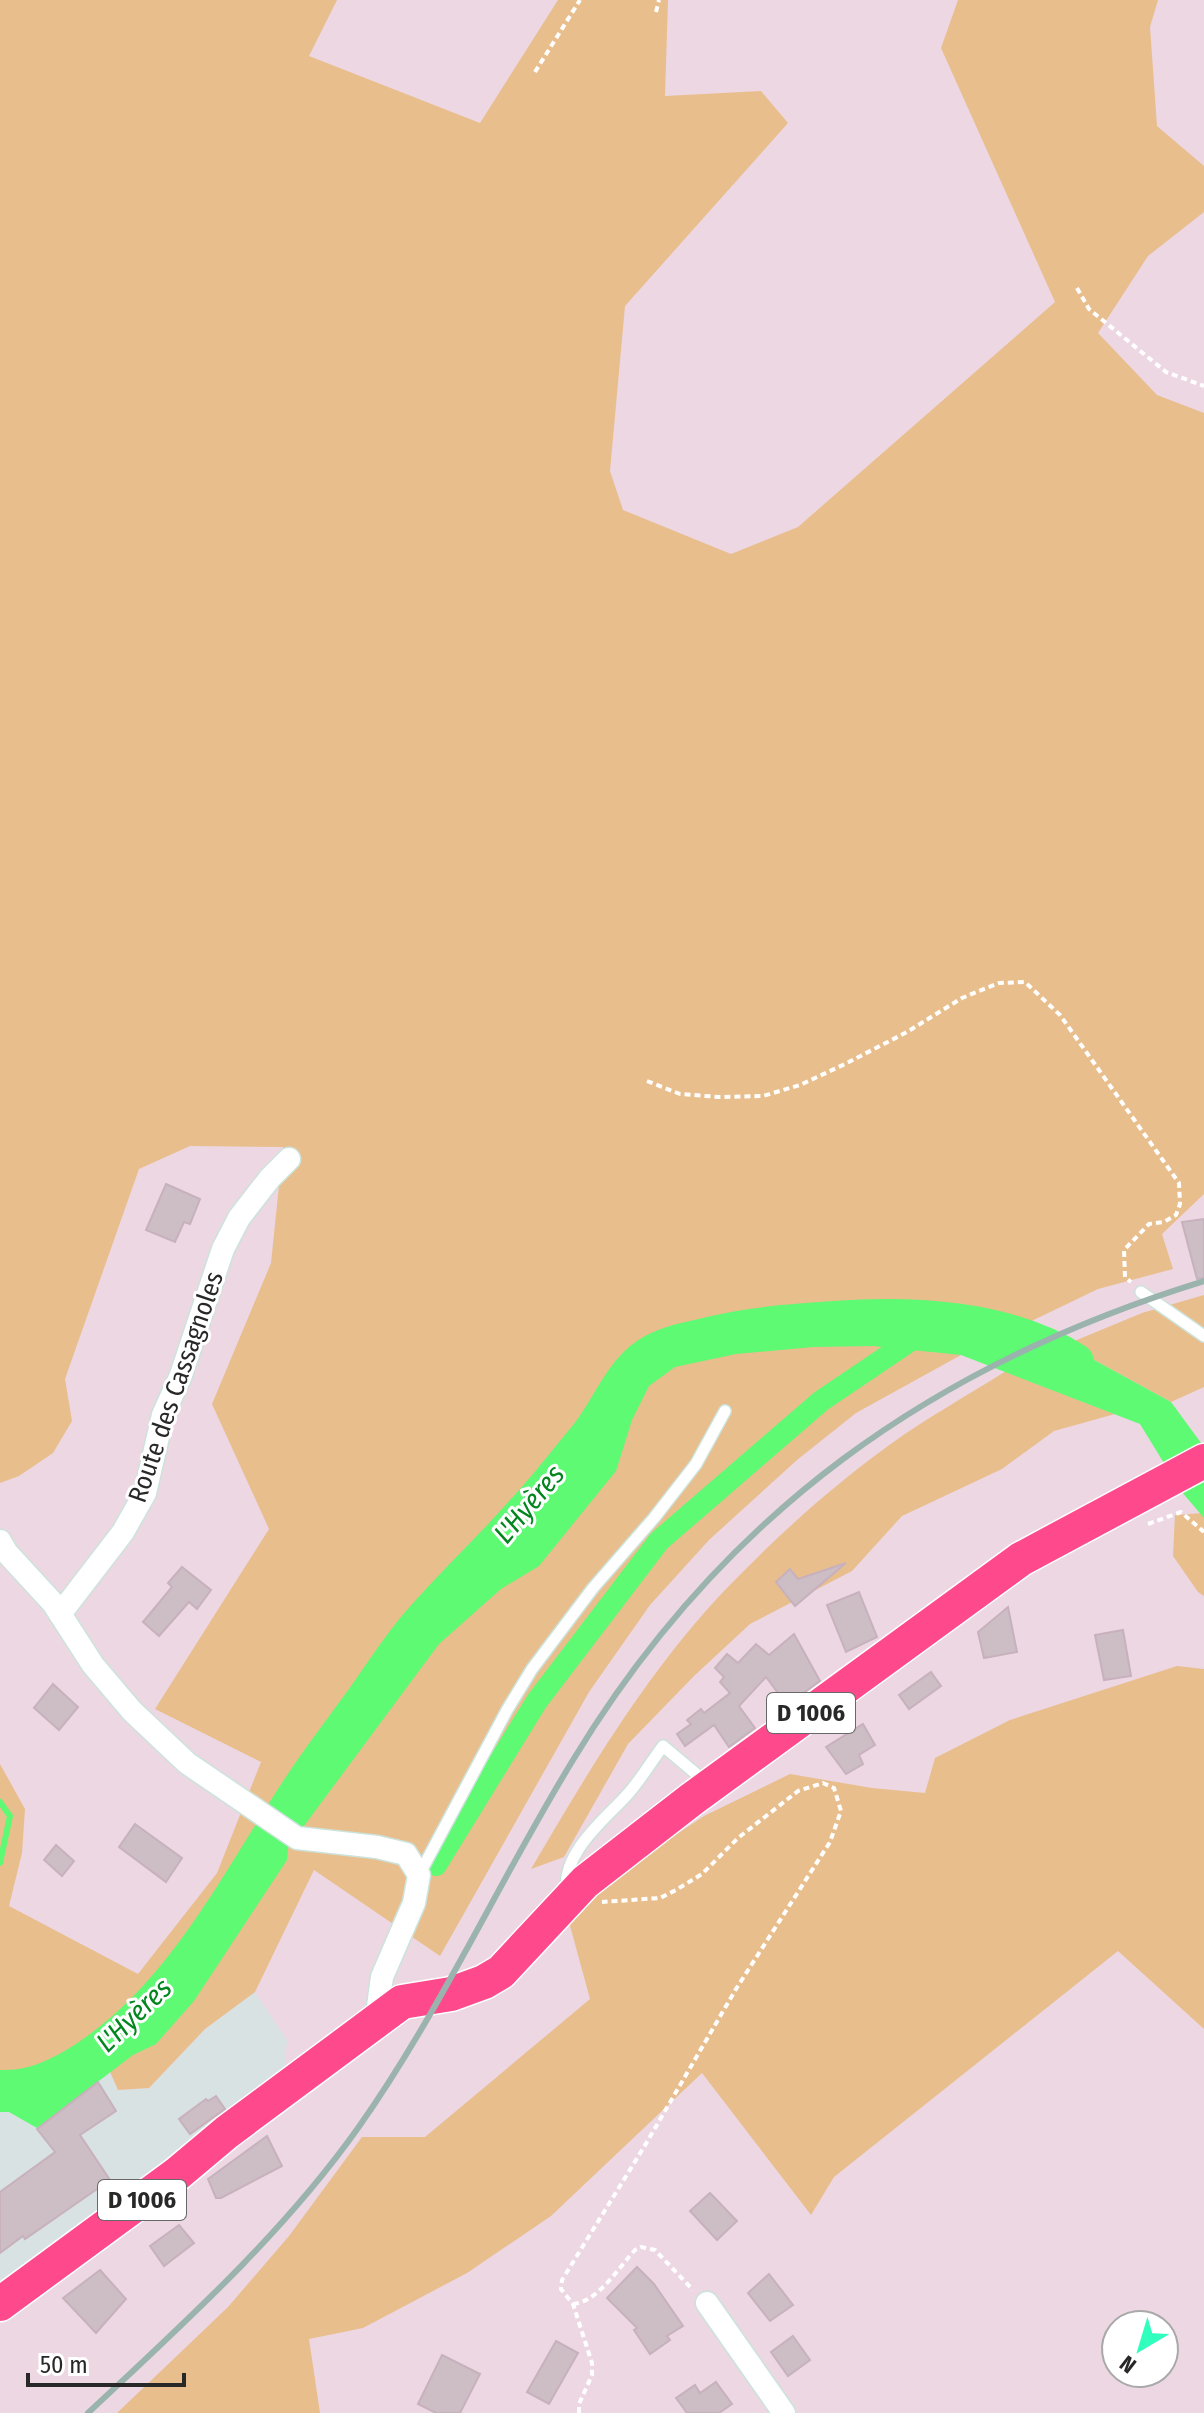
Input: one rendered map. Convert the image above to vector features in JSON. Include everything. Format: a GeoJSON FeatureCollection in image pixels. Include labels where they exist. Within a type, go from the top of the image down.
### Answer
{"type":"FeatureCollection","features":[{"type":"Feature","properties":{"kind":"main road","name":"D 1006"},"geometry":{"type":"LineString","coordinates":[[0,2304],[402,2002],[451,1994],[501,1972],[576,1891],[710,1786],[1021,1559],[1204,1461]]}},
{"type":"Feature","properties":{"kind":"street","name":"Route des Cassagnoles"},"geometry":{"type":"LineString","coordinates":[[60,1614],[123,1532],[145,1493],[163,1415],[181,1375],[223,1249],[239,1218],[289,1159]]}},
{"type":"Feature","properties":{"kind":"street"},"geometry":{"type":"LineString","coordinates":[[0,1541],[7,1553],[53,1603],[93,1665],[132,1711],[187,1763],[297,1838],[377,1847],[406,1854],[419,1875],[414,1903],[363,2031]]}},
{"type":"Feature","properties":{"kind":"street"},"geometry":{"type":"LineString","coordinates":[[707,2303],[784,2413]]}},
{"type":"Feature","properties":{"kind":"lane"},"geometry":{"type":"LineString","coordinates":[[1141,1292],[1204,1336]]}},
{"type":"Feature","properties":{"kind":"lane"},"geometry":{"type":"LineString","coordinates":[[419,1875],[532,1669],[593,1588],[696,1464],[725,1411]]}},
{"type":"Feature","properties":{"kind":"lane"},"geometry":{"type":"LineString","coordinates":[[576,1891],[564,1878],[584,1841],[598,1822],[628,1794],[663,1746],[710,1786]]}},
{"type":"Feature","properties":{"kind":"path"},"geometry":{"type":"LineString","coordinates":[[535,72],[580,0]]}},
{"type":"Feature","properties":{"kind":"path"},"geometry":{"type":"LineString","coordinates":[[656,12],[659,0]]}},
{"type":"Feature","properties":{"kind":"path"},"geometry":{"type":"LineString","coordinates":[[1077,288],[1089,309],[1166,372],[1204,386]]}},
{"type":"Feature","properties":{"kind":"path"},"geometry":{"type":"LineString","coordinates":[[647,1081],[680,1094],[763,1096],[800,1085],[845,1064],[907,1032],[962,998],[999,983],[1025,982],[1060,1015],[1179,1183],[1180,1204],[1176,1215],[1164,1222],[1149,1224],[1124,1250],[1125,1277],[1141,1292]]}},
{"type":"Feature","properties":{"kind":"path"},"geometry":{"type":"LineString","coordinates":[[1137,1528],[1181,1512],[1204,1532]]}},
{"type":"Feature","properties":{"kind":"path"},"geometry":{"type":"LineString","coordinates":[[576,1891],[607,1902],[660,1898],[702,1874],[738,1838],[798,1791],[823,1783],[834,1788],[841,1811],[830,1842],[736,1989],[644,2147],[569,2267],[561,2289],[573,2304],[592,2363],[592,2375],[579,2404],[579,2413]]}},
{"type":"Feature","properties":{"kind":"path"},"geometry":{"type":"LineString","coordinates":[[573,2304],[589,2299],[641,2247],[655,2250],[707,2303]]}},
{"type":"Feature","properties":{"kind":"shaded area"},"geometry":{"type":"Polygon","coordinates":[[[0,0],[337,0],[309,56],[480,123],[558,0],[668,0],[665,96],[761,91],[788,123],[625,306],[610,471],[623,510],[731,554],[798,527],[1055,302],[941,48],[958,0],[1158,0],[1150,27],[1157,126],[1204,166],[1204,212],[1148,256],[1098,333],[1157,395],[1204,413],[1204,1194],[1162,1234],[1173,1269],[1098,1289],[961,1355],[856,1413],[797,1460],[709,1540],[650,1605],[589,1692],[440,1956],[314,1870],[255,1992],[205,2029],[149,2088],[118,2090],[110,2072],[107,2046],[33,2086],[0,2086],[0,1764],[25,1809],[22,1853],[9,1906],[138,1974],[217,1873],[261,1762],[155,1709],[269,1529],[212,1404],[271,1263],[283,1147],[190,1146],[139,1169],[65,1379],[72,1421],[53,1453],[19,1476],[0,1483],[0,0]]]}},
{"type":"Feature","properties":{"kind":"shaded area"},"geometry":{"type":"Polygon","coordinates":[[[1204,1295],[1204,1387],[1171,1402],[1085,1355],[1060,1347],[1142,1313],[1204,1295]]]}},
{"type":"Feature","properties":{"kind":"shaded area"},"geometry":{"type":"Polygon","coordinates":[[[877,1318],[941,1320],[1029,1338],[1085,1355],[1171,1402],[1204,1447],[1204,1518],[1181,1491],[1140,1424],[961,1355],[873,1346],[813,1347],[736,1354],[675,1367],[649,1386],[632,1420],[616,1471],[539,1566],[501,1589],[439,1644],[301,1830],[289,1839],[287,1860],[194,2001],[156,2044],[133,2055],[37,2128],[9,2112],[0,2112],[0,2089],[51,2081],[96,2054],[131,2026],[167,1990],[267,1845],[300,1790],[414,1632],[525,1512],[629,1374],[647,1358],[673,1345],[733,1330],[777,1323],[877,1318]]]}},
{"type":"Feature","properties":{"kind":"shaded area"},"geometry":{"type":"Polygon","coordinates":[[[1006,1371],[1115,1414],[1054,1431],[1002,1469],[902,1516],[852,1571],[750,1624],[628,1744],[564,1857],[531,1869],[644,1689],[725,1590],[763,1551],[866,1462],[1006,1371]]]}},
{"type":"Feature","properties":{"kind":"shaded area"},"geometry":{"type":"Polygon","coordinates":[[[1204,1513],[1204,1596],[1173,1556],[1175,1515],[1204,1513]]]}},
{"type":"Feature","properties":{"kind":"shaded area"},"geometry":{"type":"Polygon","coordinates":[[[1177,1666],[1204,1669],[1204,2029],[1118,1951],[834,2177],[811,2215],[702,2073],[551,2216],[467,2273],[363,2328],[309,2339],[320,2413],[117,2413],[228,2307],[289,2236],[362,2137],[425,2137],[590,1999],[569,1922],[609,1879],[704,1816],[790,1774],[872,1788],[925,1793],[935,1758],[1010,1720],[1177,1666]]]}},
{"type":"Feature","properties":{"kind":"shaded area"},"geometry":{"type":"Polygon","coordinates":[[[255,1992],[287,2040],[283,2087],[0,2292],[0,2112],[9,2112],[37,2128],[110,2072],[118,2090],[149,2088],[205,2029],[255,1992]]]}},
{"type":"Feature","properties":{"kind":"building"},"geometry":{"type":"Polygon","coordinates":[[[166,1184],[200,1199],[190,1224],[184,1222],[175,1242],[146,1230],[166,1184]]]}},
{"type":"Feature","properties":{"kind":"building"},"geometry":{"type":"Polygon","coordinates":[[[1204,1219],[1204,1278],[1197,1279],[1182,1222],[1204,1219]]]}},
{"type":"Feature","properties":{"kind":"building"},"geometry":{"type":"Polygon","coordinates":[[[846,1563],[795,1606],[776,1582],[790,1569],[798,1579],[846,1563]]]}},
{"type":"Feature","properties":{"kind":"building"},"geometry":{"type":"Polygon","coordinates":[[[182,1567],[211,1590],[197,1609],[189,1602],[159,1636],[143,1622],[172,1587],[168,1583],[182,1567]]]}},
{"type":"Feature","properties":{"kind":"building"},"geometry":{"type":"Polygon","coordinates":[[[859,1592],[877,1637],[846,1652],[827,1605],[859,1592]]]}},
{"type":"Feature","properties":{"kind":"building"},"geometry":{"type":"Polygon","coordinates":[[[1008,1607],[1017,1652],[984,1658],[978,1632],[1008,1607]]]}},
{"type":"Feature","properties":{"kind":"building"},"geometry":{"type":"Polygon","coordinates":[[[1123,1630],[1131,1676],[1104,1680],[1095,1635],[1123,1630]]]}},
{"type":"Feature","properties":{"kind":"building"},"geometry":{"type":"Polygon","coordinates":[[[794,1634],[820,1681],[787,1705],[766,1677],[739,1706],[755,1728],[729,1747],[714,1725],[685,1746],[677,1734],[691,1724],[687,1720],[701,1709],[704,1713],[730,1693],[720,1682],[724,1677],[715,1668],[727,1654],[738,1663],[756,1644],[769,1655],[794,1634]]]}},
{"type":"Feature","properties":{"kind":"building"},"geometry":{"type":"Polygon","coordinates":[[[931,1672],[941,1686],[909,1709],[899,1695],[931,1672]]]}},
{"type":"Feature","properties":{"kind":"building"},"geometry":{"type":"Polygon","coordinates":[[[53,1684],[78,1707],[59,1730],[34,1708],[53,1684]]]}},
{"type":"Feature","properties":{"kind":"building"},"geometry":{"type":"Polygon","coordinates":[[[863,1724],[875,1745],[859,1755],[863,1764],[846,1774],[826,1747],[863,1724]]]}},
{"type":"Feature","properties":{"kind":"building"},"geometry":{"type":"Polygon","coordinates":[[[135,1824],[182,1858],[166,1882],[119,1847],[135,1824]]]}},
{"type":"Feature","properties":{"kind":"building"},"geometry":{"type":"Polygon","coordinates":[[[56,1845],[74,1861],[62,1876],[44,1860],[56,1845]]]}},
{"type":"Feature","properties":{"kind":"building"},"geometry":{"type":"Polygon","coordinates":[[[98,2082],[116,2111],[80,2135],[110,2180],[0,2253],[0,2192],[55,2152],[37,2129],[98,2082]]]}},
{"type":"Feature","properties":{"kind":"building"},"geometry":{"type":"Polygon","coordinates":[[[216,2096],[225,2109],[190,2134],[179,2119],[206,2099],[208,2101],[216,2096]]]}},
{"type":"Feature","properties":{"kind":"building"},"geometry":{"type":"Polygon","coordinates":[[[267,2136],[282,2166],[216,2198],[208,2179],[267,2136]]]}},
{"type":"Feature","properties":{"kind":"building"},"geometry":{"type":"Polygon","coordinates":[[[710,2193],[737,2221],[717,2240],[690,2211],[710,2193]]]}},
{"type":"Feature","properties":{"kind":"building"},"geometry":{"type":"Polygon","coordinates":[[[179,2225],[194,2243],[164,2266],[150,2246],[179,2225]]]}},
{"type":"Feature","properties":{"kind":"building"},"geometry":{"type":"Polygon","coordinates":[[[637,2267],[654,2284],[683,2326],[667,2336],[670,2340],[650,2354],[634,2330],[637,2328],[607,2298],[637,2267]]]}},
{"type":"Feature","properties":{"kind":"building"},"geometry":{"type":"Polygon","coordinates":[[[100,2270],[126,2299],[96,2333],[63,2298],[100,2270]]]}},
{"type":"Feature","properties":{"kind":"building"},"geometry":{"type":"Polygon","coordinates":[[[769,2274],[793,2305],[770,2321],[748,2293],[769,2274]]]}},
{"type":"Feature","properties":{"kind":"building"},"geometry":{"type":"Polygon","coordinates":[[[793,2336],[810,2360],[788,2376],[771,2352],[793,2336]]]}},
{"type":"Feature","properties":{"kind":"building"},"geometry":{"type":"Polygon","coordinates":[[[556,2341],[578,2353],[549,2404],[527,2392],[556,2341]]]}},
{"type":"Feature","properties":{"kind":"building"},"geometry":{"type":"Polygon","coordinates":[[[442,2355],[480,2374],[460,2413],[436,2413],[418,2404],[442,2355]]]}},
{"type":"Feature","properties":{"kind":"building"},"geometry":{"type":"Polygon","coordinates":[[[716,2382],[732,2404],[719,2413],[687,2413],[676,2398],[695,2385],[700,2393],[716,2382]]]}},
{"type":"Feature","properties":{"kind":"waterway","name":"L'Hyères"},"geometry":{"type":"LineString","coordinates":[[0,2089],[39,2084],[75,2067],[112,2041],[175,1978],[228,1905],[308,1779],[407,1639],[547,1487],[594,1428],[629,1374],[647,1357],[680,1343],[757,1327],[908,1318],[995,1329],[1050,1348],[1075,1362]]}},
{"type":"Feature","properties":{"kind":"waterway"},"geometry":{"type":"LineString","coordinates":[[436,1865],[537,1701],[659,1541],[821,1401],[941,1320]]}},
{"type":"Feature","properties":{"kind":"waterway"},"geometry":{"type":"LineString","coordinates":[[0,1802],[10,1816],[0,1863]]}},
{"type":"Feature","properties":{"kind":"railway"},"geometry":{"type":"LineString","coordinates":[[88,2413],[264,2242],[358,2128],[416,2039],[573,1760],[632,1672],[696,1593],[766,1522],[842,1460],[924,1405],[1011,1357],[1105,1316],[1204,1281]]}}]}
